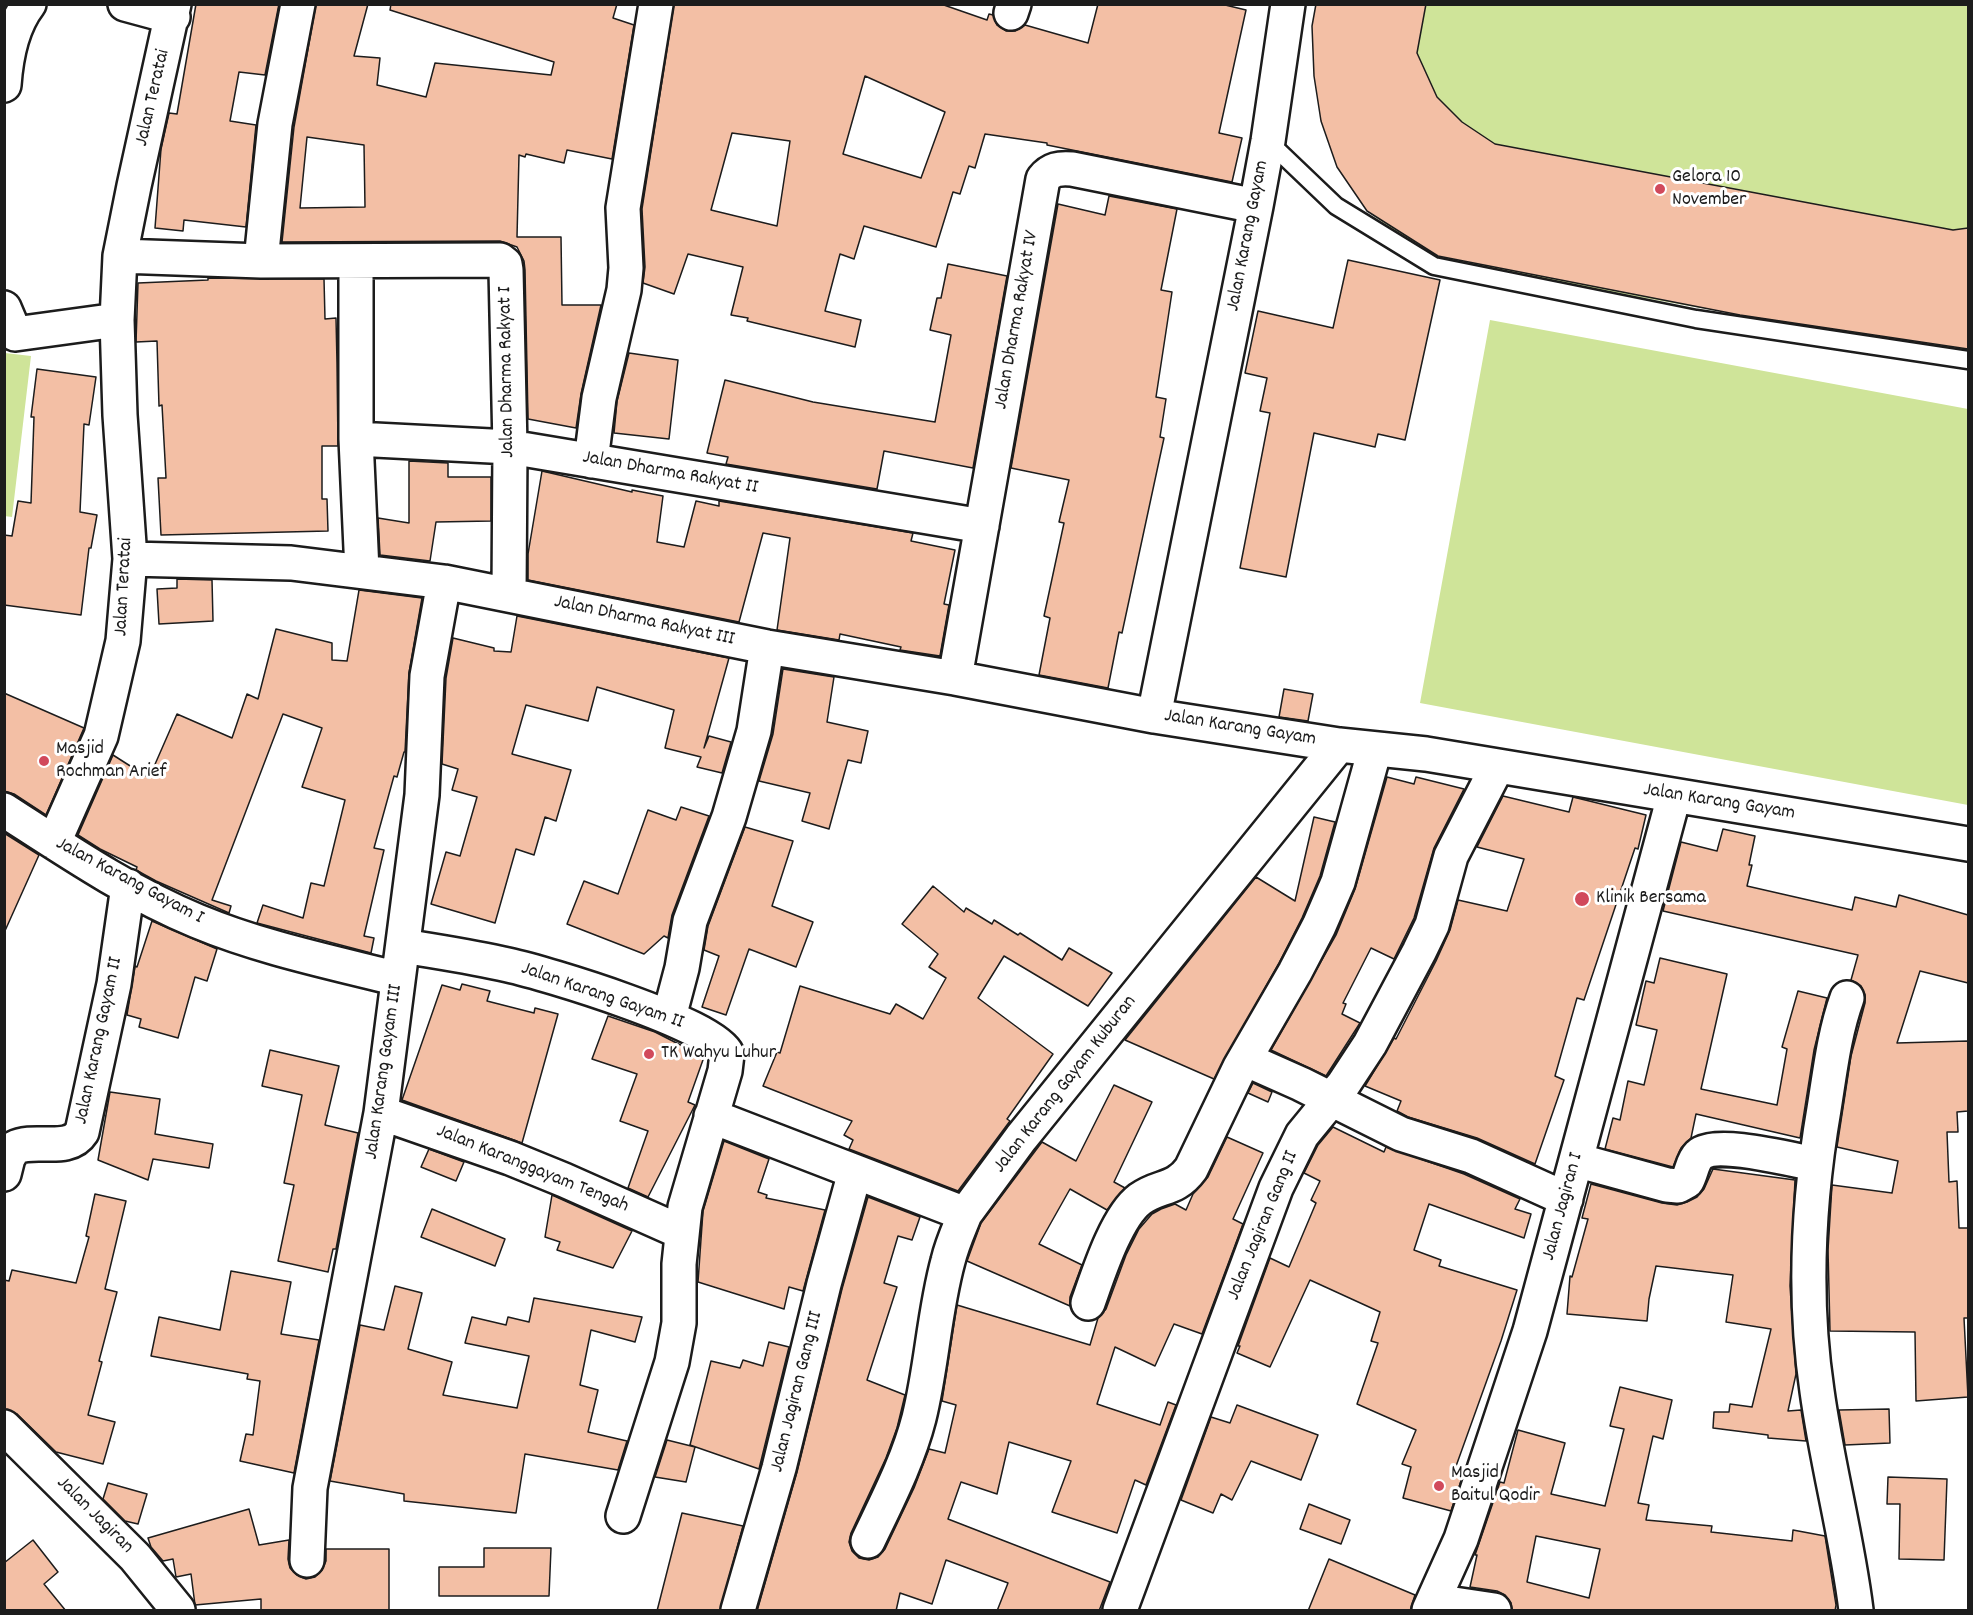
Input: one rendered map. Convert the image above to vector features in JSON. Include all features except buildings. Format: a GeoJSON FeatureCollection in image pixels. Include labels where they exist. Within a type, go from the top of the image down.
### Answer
{"type":"FeatureCollection","features":[{"type":"Feature","properties":{"kind":"street","name":"Jalan Teratai"},"geometry":{"type":"LineString","coordinates":[[54,842],[101,736],[123,641],[130,559],[120,415],[117,320],[120,256],[173,11],[125,4]]}},
{"type":"Feature","properties":{"kind":"street"},"geometry":{"type":"LineString","coordinates":[[261,261],[275,124],[298,4]]}},
{"type":"Feature","properties":{"kind":"street"},"geometry":{"type":"LineString","coordinates":[[591,461],[599,398],[624,290],[626,268],[623,208],[656,4]]}},
{"type":"Feature","properties":{"kind":"street","name":"Jalan Karang Gayam"},"geometry":{"type":"LineString","coordinates":[[1288,4],[1256,206],[1154,716],[1339,745],[1426,754],[1968,844]]}},
{"type":"Feature","properties":{"kind":"street"},"geometry":{"type":"LineString","coordinates":[[4,85],[17,13]]}},
{"type":"Feature","properties":{"kind":"street","name":"Jalan Dharma Rakyat IV"},"geometry":{"type":"LineString","coordinates":[[956,678],[1043,179],[1048,173],[1060,168],[1071,169],[1256,206]]}},
{"type":"Feature","properties":{"kind":"street","name":"Jalan Dharma Rakyat I"},"geometry":{"type":"LineString","coordinates":[[120,256],[261,261],[496,259],[505,264],[510,447],[509,594]]}},
{"type":"Feature","properties":{"kind":"street"},"geometry":{"type":"LineString","coordinates":[[356,261],[356,439],[362,571]]}},
{"type":"Feature","properties":{"kind":"street"},"geometry":{"type":"LineString","coordinates":[[8,326],[117,320]]}},
{"type":"Feature","properties":{"kind":"street","name":"Jalan Dharma Rakyat II"},"geometry":{"type":"LineString","coordinates":[[356,439],[510,447],[982,526]]}},
{"type":"Feature","properties":{"kind":"street","name":"Jalan Dharma Rakyat III"},"geometry":{"type":"LineString","coordinates":[[130,559],[291,563],[444,582],[767,647],[956,678],[1154,716]]}},
{"type":"Feature","properties":{"kind":"street","name":"Jalan Karang Gayam III"},"geometry":{"type":"LineString","coordinates":[[307,1560],[310,1488],[381,1113],[422,795],[427,676],[444,582]]}},
{"type":"Feature","properties":{"kind":"street"},"geometry":{"type":"LineString","coordinates":[[669,1017],[682,968],[690,921],[729,817],[754,731],[767,647]]}},
{"type":"Feature","properties":{"kind":"street","name":"Jalan Karang Gayam Kuburan"},"geometry":{"type":"LineString","coordinates":[[868,1540],[900,1470],[918,1420],[930,1368],[945,1270],[965,1214],[1021,1138],[1339,745]]}},
{"type":"Feature","properties":{"kind":"street"},"geometry":{"type":"LineString","coordinates":[[1088,1303],[1127,1212],[1138,1200],[1184,1179],[1211,1130],[1243,1062],[1319,926],[1338,882],[1375,749]]}},
{"type":"Feature","properties":{"kind":"street","name":"Jalan Jagiran Gang II"},"geometry":{"type":"LineString","coordinates":[[1119,1611],[1276,1188],[1302,1135],[1343,1085],[1370,1044],[1419,952],[1432,926],[1451,856],[1497,767]]}},
{"type":"Feature","properties":{"kind":"street","name":"Jalan Jagiran I"},"geometry":{"type":"LineString","coordinates":[[1431,1606],[1461,1539],[1530,1331],[1674,796]]}},
{"type":"Feature","properties":{"kind":"street","name":"Jalan Karang Gayam I"},"geometry":{"type":"LineString","coordinates":[[4,810],[128,886],[198,921],[286,950],[398,979]]}},
{"type":"Feature","properties":{"kind":"street","name":"Jalan Karang Gayam II"},"geometry":{"type":"LineString","coordinates":[[4,1174],[8,1158],[14,1148],[26,1144],[68,1143],[77,1139],[82,1132],[114,984],[128,886]]}},
{"type":"Feature","properties":{"kind":"street","name":"Jalan Karang Gayam II"},"geometry":{"type":"LineString","coordinates":[[404,946],[509,965],[575,984],[669,1017],[720,1043],[727,1054],[725,1071],[689,1188],[681,1232],[677,1339],[656,1417],[623,1516]]}},
{"type":"Feature","properties":{"kind":"street"},"geometry":{"type":"LineString","coordinates":[[1847,998],[1840,1017],[1815,1164],[1809,1262],[1812,1351],[1828,1460],[1856,1611]]}},
{"type":"Feature","properties":{"kind":"street"},"geometry":{"type":"LineString","coordinates":[[1243,1062],[1256,1064],[1332,1098],[1345,1107],[1401,1134],[1471,1156],[1566,1199]]}},
{"type":"Feature","properties":{"kind":"street","name":"Jalan Karanggayam Tengah"},"geometry":{"type":"LineString","coordinates":[[381,1113],[510,1158],[681,1232]]}},
{"type":"Feature","properties":{"kind":"street"},"geometry":{"type":"LineString","coordinates":[[711,1116],[965,1214]]}},
{"type":"Feature","properties":{"kind":"street"},"geometry":{"type":"LineString","coordinates":[[1576,1160],[1678,1186],[1688,1178],[1692,1165],[1700,1155],[1712,1150],[1733,1150],[1815,1164]]}},
{"type":"Feature","properties":{"kind":"street","name":"Jalan Jagiran Gang III"},"geometry":{"type":"LineString","coordinates":[[738,1611],[779,1468],[824,1284],[855,1172]]}},
{"type":"Feature","properties":{"kind":"street","name":"Jalan Jagiran"},"geometry":{"type":"LineString","coordinates":[[4,1427],[135,1557],[178,1611]]}},
{"type":"Feature","properties":{"kind":"street"},"geometry":{"type":"LineString","coordinates":[[1431,1606],[1494,1611]]}},
{"type":"Feature","properties":{"kind":"lane"},"geometry":{"type":"LineString","coordinates":[[1268,141],[1336,206],[1434,266],[1696,319],[1968,360]]}},
{"type":"Feature","properties":{"kind":"green space","name":"Gelora 10 November"},"geometry":{"type":"Polygon","coordinates":[[[1316,5],[1968,5],[1968,356],[1461,265],[1414,245],[1367,211],[1314,76],[1312,26],[1316,5]]]}},
{"type":"Feature","properties":{"kind":"green space"},"geometry":{"type":"Polygon","coordinates":[[[1490,320],[1968,409],[1968,805],[1420,703],[1490,320]]]}},
{"type":"Feature","properties":{"kind":"green space"},"geometry":{"type":"Polygon","coordinates":[[[5,353],[31,356],[12,517],[4,516],[5,353]]]}},
{"type":"Feature","properties":{"kind":"place","name":"Gelora 10 November"},"geometry":{"type":"Point","coordinates":[1660,189]}},
{"type":"Feature","properties":{"kind":"place","name":"Masjid Rochman Arief"},"geometry":{"type":"Point","coordinates":[44,761]}},
{"type":"Feature","properties":{"kind":"place","name":"Klinik Bersama"},"geometry":{"type":"Point","coordinates":[1582,899]}},
{"type":"Feature","properties":{"kind":"place","name":"TK Wahyu Luhur"},"geometry":{"type":"Point","coordinates":[649,1054]}},
{"type":"Feature","properties":{"kind":"place","name":"Masjid Baitul Qodir"},"geometry":{"type":"Point","coordinates":[1439,1486]}}]}
